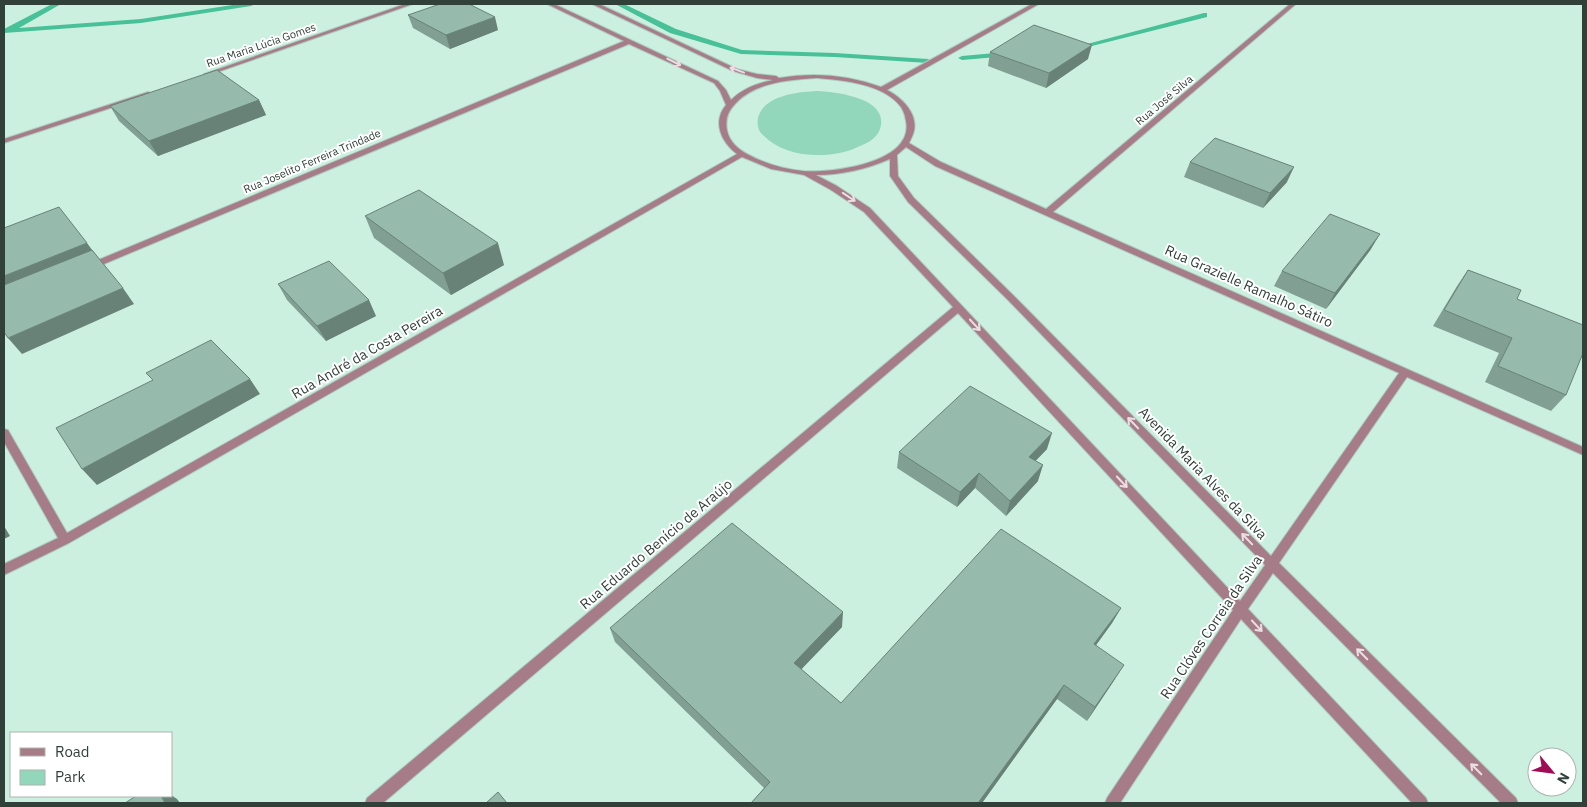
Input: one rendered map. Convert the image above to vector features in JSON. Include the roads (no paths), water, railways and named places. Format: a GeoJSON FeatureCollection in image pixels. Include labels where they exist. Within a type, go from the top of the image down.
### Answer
{"type":"FeatureCollection","features":[{"type":"Feature","properties":{"kind":"street","name":"Rua Maria Lúcia Gomes"},"geometry":{"type":"LineString","coordinates":[[198,77],[410,4]]}},
{"type":"Feature","properties":{"kind":"street"},"geometry":{"type":"LineString","coordinates":[[550,4],[716,82],[723,90],[730,105]]}},
{"type":"Feature","properties":{"kind":"street"},"geometry":{"type":"LineString","coordinates":[[595,4],[735,70],[757,76],[785,79]]}},
{"type":"Feature","properties":{"kind":"street"},"geometry":{"type":"LineString","coordinates":[[881,90],[1036,4]]}},
{"type":"Feature","properties":{"kind":"street"},"geometry":{"type":"LineString","coordinates":[[1279,4],[1292,5]]}},
{"type":"Feature","properties":{"kind":"street","name":"Rua José Silva"},"geometry":{"type":"LineString","coordinates":[[1048,212],[1292,5]]}},
{"type":"Feature","properties":{"kind":"street","name":"Rua Joselito Ferreira Trindade"},"geometry":{"type":"LineString","coordinates":[[77,272],[630,41]]}},
{"type":"Feature","properties":{"kind":"street"},"geometry":{"type":"LineString","coordinates":[[817,76],[862,82],[881,90],[897,99],[907,111],[912,124],[909,137],[905,143],[883,160],[862,168],[835,173],[806,173],[779,169],[755,162],[742,154],[725,138],[722,124],[725,111],[735,99],[751,89],[785,79],[817,76]]}},
{"type":"Feature","properties":{"kind":"street"},"geometry":{"type":"LineString","coordinates":[[4,141],[152,92]]}},
{"type":"Feature","properties":{"kind":"street","name":"Rua Grazielle Ramalho Sátiro"},"geometry":{"type":"LineString","coordinates":[[905,143],[938,164],[1583,451]]}},
{"type":"Feature","properties":{"kind":"street","name":"Avenida Maria Alves da Silva"},"geometry":{"type":"LineString","coordinates":[[893,153],[894,176],[911,200],[1010,297],[1272,564],[1511,803]]}},
{"type":"Feature","properties":{"kind":"street","name":"Rua André da Costa Pereira"},"geometry":{"type":"LineString","coordinates":[[4,570],[65,540],[742,154]]}},
{"type":"Feature","properties":{"kind":"street"},"geometry":{"type":"LineString","coordinates":[[806,173],[834,188],[867,210],[1421,803]]}},
{"type":"Feature","properties":{"kind":"street","name":"Rua Eduardo Benício de Araújo"},"geometry":{"type":"LineString","coordinates":[[372,803],[959,307]]}},
{"type":"Feature","properties":{"kind":"street","name":"Rua Clóves Correia da Silva"},"geometry":{"type":"LineString","coordinates":[[1112,803],[1241,609],[1406,372]]}},
{"type":"Feature","properties":{"kind":"street"},"geometry":{"type":"LineString","coordinates":[[4,434],[65,540]]}},
{"type":"Feature","properties":{"kind":"waterway"},"geometry":{"type":"LineString","coordinates":[[11,29],[57,4]]}},
{"type":"Feature","properties":{"kind":"waterway"},"geometry":{"type":"LineString","coordinates":[[6,31],[141,21],[251,4]]}},
{"type":"Feature","properties":{"kind":"waterway"},"geometry":{"type":"LineString","coordinates":[[619,4],[673,31],[741,52],[835,55],[928,61]]}},
{"type":"Feature","properties":{"kind":"waterway"},"geometry":{"type":"LineString","coordinates":[[1076,48],[1204,15]]}},
{"type":"Feature","properties":{"kind":"waterway"},"geometry":{"type":"LineString","coordinates":[[962,58],[1006,54]]}}]}
